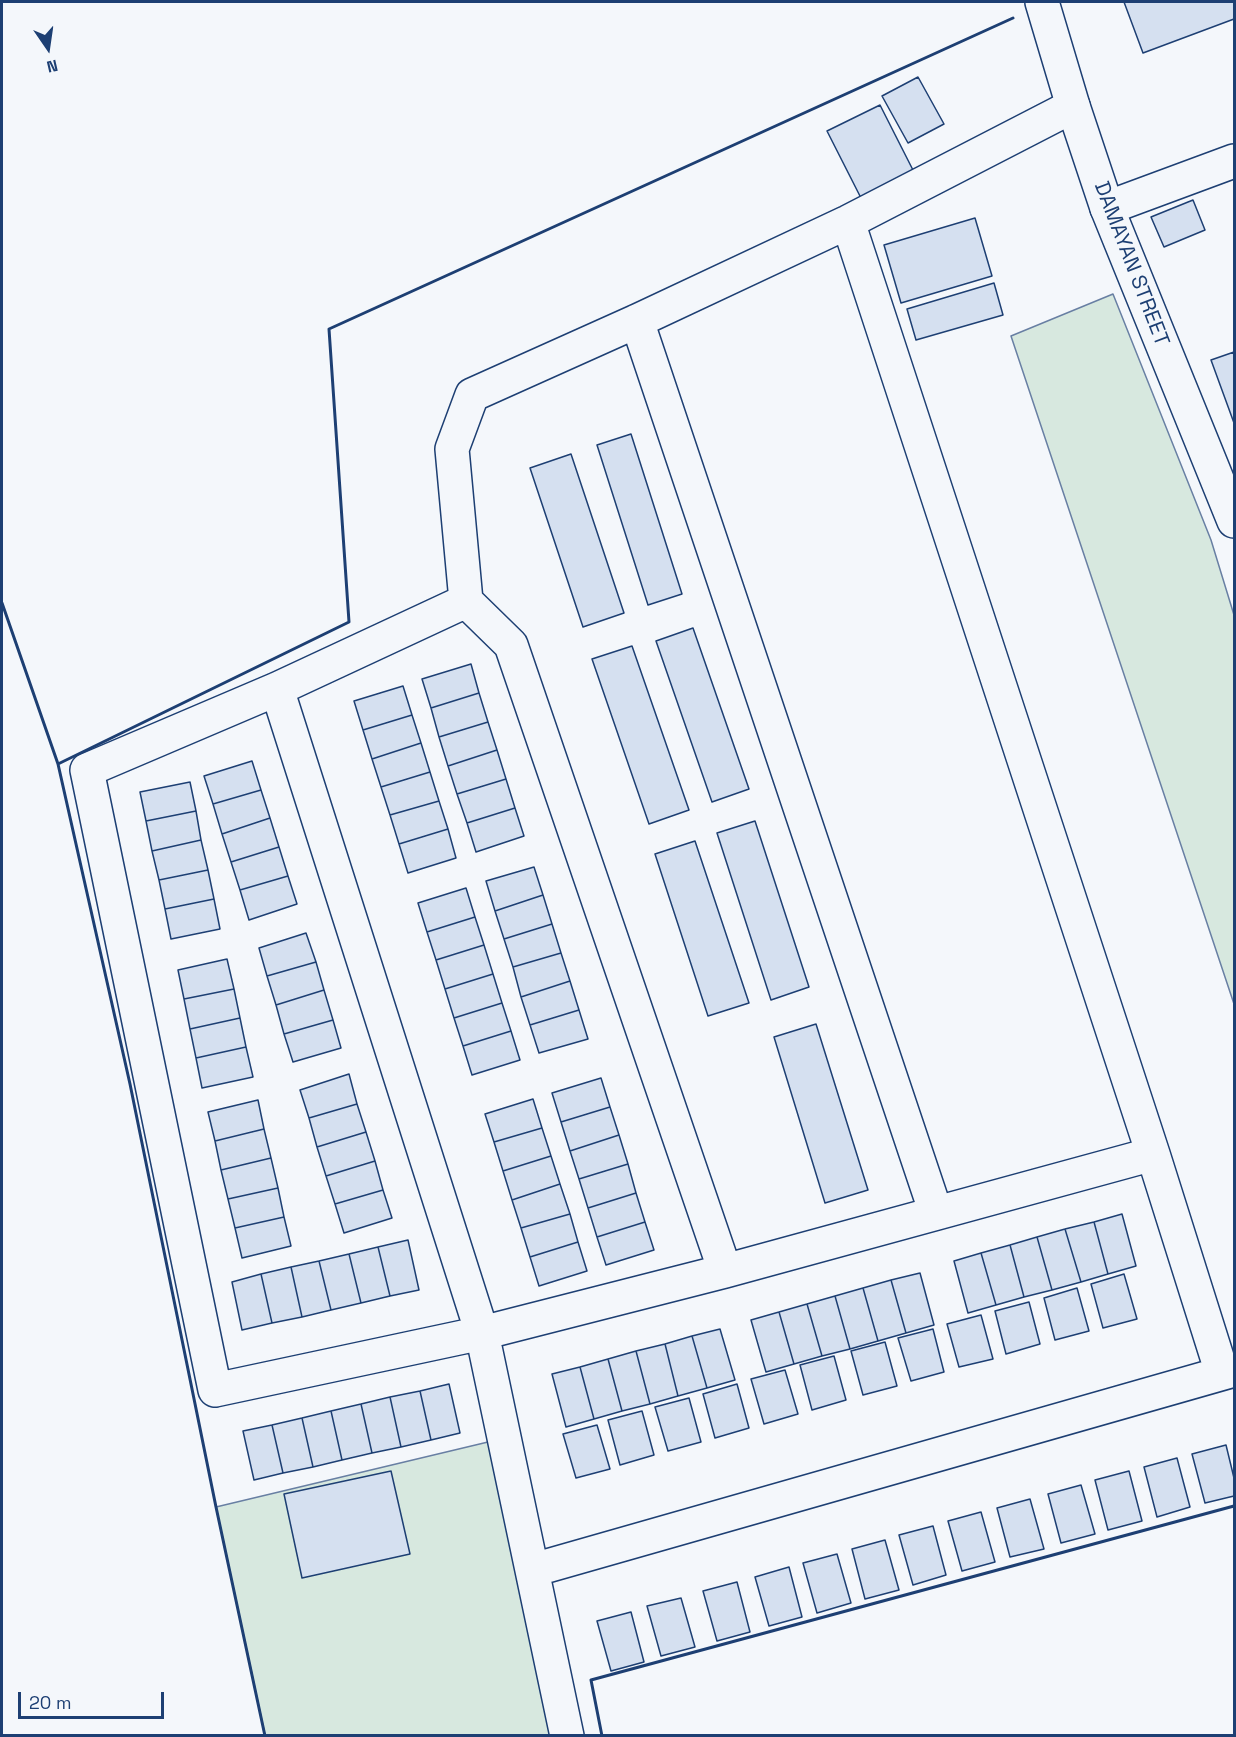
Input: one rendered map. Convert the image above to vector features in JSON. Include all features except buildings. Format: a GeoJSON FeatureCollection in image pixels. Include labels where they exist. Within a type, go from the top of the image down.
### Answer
{"type":"FeatureCollection","features":[{"type":"Feature","properties":{"kind":"street","name":"DAMAYAN STREET"},"geometry":{"type":"LineString","coordinates":[[1042,2],[1107,208],[1234,522]]}},
{"type":"Feature","properties":{"kind":"street"},"geometry":{"type":"LineString","coordinates":[[725,1271],[510,645],[466,601],[452,449],[472,395],[848,222],[1073,106]]}},
{"type":"Feature","properties":{"kind":"street"},"geometry":{"type":"LineString","coordinates":[[1107,208],[1234,161]]}},
{"type":"Feature","properties":{"kind":"street"},"geometry":{"type":"LineString","coordinates":[[533,1570],[1228,1372],[1153,1154],[848,222]]}},
{"type":"Feature","properties":{"kind":"street"},"geometry":{"type":"LineString","coordinates":[[637,321],[936,1213]]}},
{"type":"Feature","properties":{"kind":"street"},"geometry":{"type":"LineString","coordinates":[[466,601],[277,689],[87,770],[215,1390],[482,1334],[725,1271],[1153,1154]]}},
{"type":"Feature","properties":{"kind":"street"},"geometry":{"type":"LineString","coordinates":[[277,689],[482,1334],[567,1736]]}},
{"type":"Feature","properties":{"kind":"shaded area"},"geometry":{"type":"Polygon","coordinates":[[[1113,294],[1211,540],[1234,615],[1234,1004],[1011,336],[1113,294]]]}},
{"type":"Feature","properties":{"kind":"shaded area"},"geometry":{"type":"Polygon","coordinates":[[[488,1442],[553,1735],[265,1735],[216,1507],[488,1442]]]}},
{"type":"Feature","properties":{"kind":"wall"},"geometry":{"type":"LineString","coordinates":[[58,764],[349,622],[329,329],[1013,18]]}},
{"type":"Feature","properties":{"kind":"wall"},"geometry":{"type":"LineString","coordinates":[[2,603],[58,764],[130,1084],[265,1736]]}},
{"type":"Feature","properties":{"kind":"wall"},"geometry":{"type":"LineString","coordinates":[[602,1736],[591,1680],[1234,1506]]}}]}
